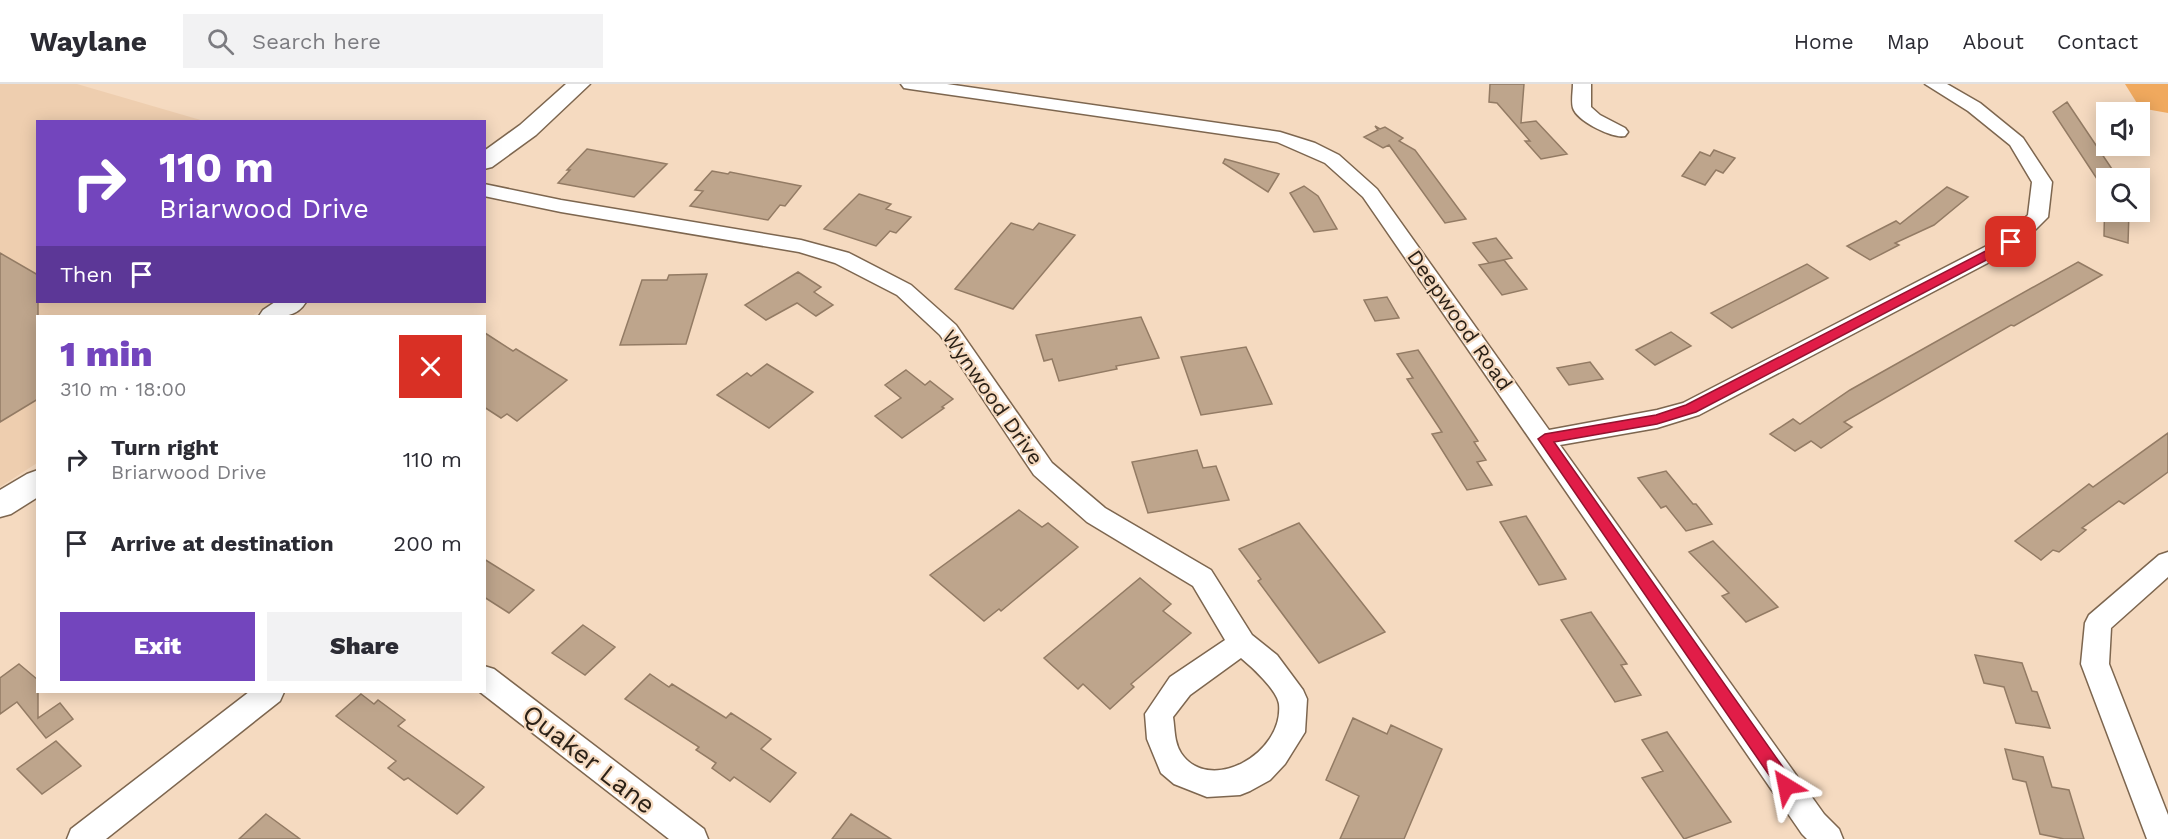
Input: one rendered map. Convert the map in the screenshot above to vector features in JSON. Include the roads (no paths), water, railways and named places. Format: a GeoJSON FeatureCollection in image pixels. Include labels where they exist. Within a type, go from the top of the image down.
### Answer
{"type":"FeatureCollection","features":[{"type":"Feature","properties":{"kind":"street"},"geometry":{"type":"LineString","coordinates":[[486,161],[528,130],[579,84]]}},
{"type":"Feature","properties":{"kind":"street","name":"Deepwood Road"},"geometry":{"type":"LineString","coordinates":[[910,84],[943,86],[1280,138],[1308,147],[1332,159],[1370,193],[1545,439],[1813,824],[1828,839]]}},
{"type":"Feature","properties":{"kind":"street"},"geometry":{"type":"LineString","coordinates":[[1582,84],[1582,108],[1594,119],[1619,132]]}},
{"type":"Feature","properties":{"kind":"street"},"geometry":{"type":"LineString","coordinates":[[1545,439],[1657,420],[1691,409],[2011,242],[2038,217],[2042,182],[2017,142],[1974,107],[1934,84]]}},
{"type":"Feature","properties":{"kind":"street","name":"Wynwood Drive"},"geometry":{"type":"LineString","coordinates":[[486,190],[561,206],[801,246],[842,258],[904,290],[948,330],[1043,469],[1096,515],[1202,578],[1242,643],[1267,663],[1293,699],[1291,732],[1275,755],[1260,770],[1240,781],[1207,783],[1184,774],[1171,763],[1161,739],[1159,714],[1180,686],[1242,643]]}},
{"type":"Feature","properties":{"kind":"street"},"geometry":{"type":"LineString","coordinates":[[274,315],[292,303]]}},
{"type":"Feature","properties":{"kind":"street"},"geometry":{"type":"LineString","coordinates":[[0,505],[36,483]]}},
{"type":"Feature","properties":{"kind":"street"},"geometry":{"type":"LineString","coordinates":[[2162,839],[2096,664],[2096,649],[2098,623],[2168,562]]}},
{"type":"Feature","properties":{"kind":"street","name":"Quaker Lane"},"geometry":{"type":"LineString","coordinates":[[486,680],[693,839]]}},
{"type":"Feature","properties":{"kind":"street"},"geometry":{"type":"LineString","coordinates":[[82,839],[269,693]]}}]}
